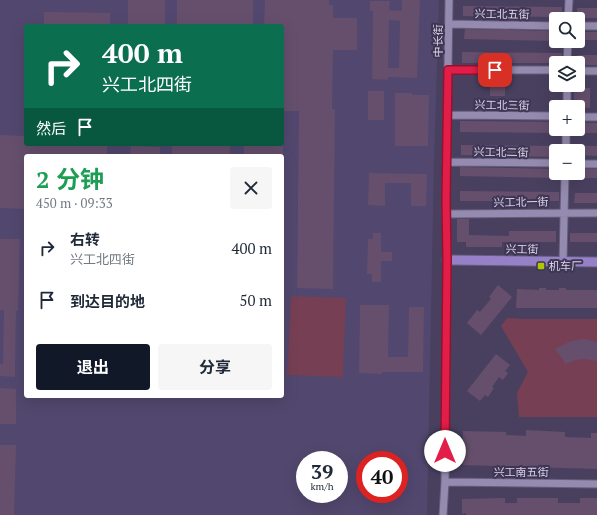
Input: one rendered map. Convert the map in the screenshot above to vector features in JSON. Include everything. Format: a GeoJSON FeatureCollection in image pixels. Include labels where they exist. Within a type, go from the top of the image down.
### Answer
{"type":"FeatureCollection","features":[{"type":"Feature","properties":{"kind":"main road","name":"兴工街"},"geometry":{"type":"LineString","coordinates":[[447,260],[597,262]]}},
{"type":"Feature","properties":{"kind":"street","name":"中长街"},"geometry":{"type":"LineString","coordinates":[[444,515],[447,260],[446,162],[449,0]]}},
{"type":"Feature","properties":{"kind":"street"},"geometry":{"type":"LineString","coordinates":[[568,12],[569,0]]}},
{"type":"Feature","properties":{"kind":"street","name":"兴工北五街"},"geometry":{"type":"LineString","coordinates":[[449,24],[549,26]]}},
{"type":"Feature","properties":{"kind":"street"},"geometry":{"type":"LineString","coordinates":[[585,26],[597,26]]}},
{"type":"Feature","properties":{"kind":"street"},"geometry":{"type":"LineString","coordinates":[[448,70],[549,70]]}},
{"type":"Feature","properties":{"kind":"street"},"geometry":{"type":"LineString","coordinates":[[585,71],[597,71]]}},
{"type":"Feature","properties":{"kind":"street","name":"兴工北三街"},"geometry":{"type":"LineString","coordinates":[[447,115],[549,116]]}},
{"type":"Feature","properties":{"kind":"street"},"geometry":{"type":"LineString","coordinates":[[585,117],[597,117]]}},
{"type":"Feature","properties":{"kind":"street","name":"兴工北二街"},"geometry":{"type":"LineString","coordinates":[[446,162],[549,163]]}},
{"type":"Feature","properties":{"kind":"street"},"geometry":{"type":"LineString","coordinates":[[585,164],[597,164]]}},
{"type":"Feature","properties":{"kind":"street"},"geometry":{"type":"LineString","coordinates":[[563,261],[565,180]]}},
{"type":"Feature","properties":{"kind":"street","name":"兴工北一街"},"geometry":{"type":"LineString","coordinates":[[446,214],[597,213]]}},
{"type":"Feature","properties":{"kind":"street","name":"兴工南五街"},"geometry":{"type":"LineString","coordinates":[[445,482],[597,484]]}},
{"type":"Feature","properties":{"kind":"shaded area"},"geometry":{"type":"Polygon","coordinates":[[[0,0],[439,0],[434,160],[427,515],[0,515],[0,0]]]}},
{"type":"Feature","properties":{"kind":"shaded area"},"geometry":{"type":"Polygon","coordinates":[[[291,296],[346,298],[343,377],[287,375],[291,296]]]}},
{"type":"Feature","properties":{"kind":"shaded area"},"geometry":{"type":"Polygon","coordinates":[[[507,318],[597,319],[597,417],[519,417],[517,393],[528,372],[501,326],[507,318]]]}},
{"type":"Feature","properties":{"kind":"building"},"geometry":{"type":"Polygon","coordinates":[[[128,0],[165,0],[165,24],[128,24],[128,0]]]}},
{"type":"Feature","properties":{"kind":"building"},"geometry":{"type":"Polygon","coordinates":[[[177,0],[253,0],[253,24],[177,24],[177,0]]]}},
{"type":"Feature","properties":{"kind":"building"},"geometry":{"type":"Polygon","coordinates":[[[265,0],[329,0],[329,5],[333,5],[333,18],[357,18],[357,50],[333,50],[332,109],[335,109],[333,289],[297,288],[299,111],[284,111],[284,24],[264,24],[265,0]]]}},
{"type":"Feature","properties":{"kind":"building"},"geometry":{"type":"Polygon","coordinates":[[[402,0],[420,0],[417,78],[388,77],[388,80],[372,79],[373,11],[370,11],[370,1],[390,1],[389,10],[402,11],[402,0]],[[389,20],[388,68],[399,68],[400,21],[389,20]]]}},
{"type":"Feature","properties":{"kind":"building"},"geometry":{"type":"Polygon","coordinates":[[[463,6],[562,7],[562,12],[549,12],[549,17],[463,16],[463,6]]]}},
{"type":"Feature","properties":{"kind":"building"},"geometry":{"type":"Polygon","coordinates":[[[577,8],[597,8],[597,18],[585,18],[585,12],[577,12],[577,8]]]}},
{"type":"Feature","properties":{"kind":"building"},"geometry":{"type":"Polygon","coordinates":[[[44,12],[110,13],[110,24],[44,24],[44,12]]]}},
{"type":"Feature","properties":{"kind":"building"},"geometry":{"type":"Polygon","coordinates":[[[465,29],[549,31],[549,41],[464,39],[465,29]]]}},
{"type":"Feature","properties":{"kind":"building"},"geometry":{"type":"Polygon","coordinates":[[[585,32],[597,32],[597,40],[585,40],[585,32]]]}},
{"type":"Feature","properties":{"kind":"building"},"geometry":{"type":"Polygon","coordinates":[[[462,52],[562,53],[562,56],[549,56],[549,63],[462,63],[462,52]]]}},
{"type":"Feature","properties":{"kind":"building"},"geometry":{"type":"Polygon","coordinates":[[[597,55],[597,65],[585,65],[585,56],[577,56],[597,55]]]}},
{"type":"Feature","properties":{"kind":"building"},"geometry":{"type":"Polygon","coordinates":[[[490,87],[505,87],[505,96],[490,96],[490,87]]]}},
{"type":"Feature","properties":{"kind":"building"},"geometry":{"type":"Polygon","coordinates":[[[585,88],[590,88],[590,108],[585,108],[585,100],[574,100],[574,92],[585,92],[585,88]]]}},
{"type":"Feature","properties":{"kind":"building"},"geometry":{"type":"Polygon","coordinates":[[[368,91],[384,91],[384,120],[368,120],[368,91]]]}},
{"type":"Feature","properties":{"kind":"building"},"geometry":{"type":"Polygon","coordinates":[[[395,93],[429,95],[428,146],[395,146],[395,93]]]}},
{"type":"Feature","properties":{"kind":"building"},"geometry":{"type":"Polygon","coordinates":[[[460,121],[549,122],[549,133],[460,132],[460,121]]]}},
{"type":"Feature","properties":{"kind":"building"},"geometry":{"type":"Polygon","coordinates":[[[585,123],[597,123],[597,133],[585,133],[585,123]]]}},
{"type":"Feature","properties":{"kind":"building"},"geometry":{"type":"Polygon","coordinates":[[[0,135],[24,136],[24,146],[107,146],[107,154],[24,154],[24,209],[0,208],[0,135]]]}},
{"type":"Feature","properties":{"kind":"building"},"geometry":{"type":"Polygon","coordinates":[[[461,145],[549,146],[549,157],[461,155],[461,145]]]}},
{"type":"Feature","properties":{"kind":"building"},"geometry":{"type":"Polygon","coordinates":[[[131,146],[160,147],[160,154],[130,154],[131,146]]]}},
{"type":"Feature","properties":{"kind":"building"},"geometry":{"type":"Polygon","coordinates":[[[172,146],[230,146],[230,154],[172,154],[172,146]]]}},
{"type":"Feature","properties":{"kind":"building"},"geometry":{"type":"Polygon","coordinates":[[[244,146],[283,146],[283,154],[244,154],[244,146]]]}},
{"type":"Feature","properties":{"kind":"building"},"geometry":{"type":"Polygon","coordinates":[[[585,146],[597,146],[597,156],[585,155],[585,146]]]}},
{"type":"Feature","properties":{"kind":"building"},"geometry":{"type":"Polygon","coordinates":[[[460,167],[549,169],[549,178],[460,176],[460,167]]]}},
{"type":"Feature","properties":{"kind":"building"},"geometry":{"type":"Polygon","coordinates":[[[585,169],[597,169],[597,178],[585,178],[585,169]]]}},
{"type":"Feature","properties":{"kind":"building"},"geometry":{"type":"Polygon","coordinates":[[[369,173],[427,174],[426,206],[411,206],[411,183],[385,183],[385,206],[368,205],[369,173]]]}},
{"type":"Feature","properties":{"kind":"building"},"geometry":{"type":"Polygon","coordinates":[[[460,191],[559,192],[559,201],[460,201],[460,191]]]}},
{"type":"Feature","properties":{"kind":"building"},"geometry":{"type":"Polygon","coordinates":[[[575,193],[597,193],[597,203],[574,203],[575,193]]]}},
{"type":"Feature","properties":{"kind":"building"},"geometry":{"type":"Polygon","coordinates":[[[457,219],[469,219],[469,235],[509,236],[509,231],[556,231],[556,242],[502,242],[502,247],[466,247],[466,242],[457,242],[457,219]]]}},
{"type":"Feature","properties":{"kind":"building"},"geometry":{"type":"Polygon","coordinates":[[[373,233],[381,233],[381,252],[392,252],[392,261],[381,261],[381,282],[372,282],[372,274],[367,274],[368,239],[373,239],[373,233]]]}},
{"type":"Feature","properties":{"kind":"building"},"geometry":{"type":"Polygon","coordinates":[[[570,233],[597,233],[597,242],[570,242],[570,233]]]}},
{"type":"Feature","properties":{"kind":"building"},"geometry":{"type":"Polygon","coordinates":[[[0,239],[20,239],[18,311],[16,311],[15,377],[0,376],[0,364],[3,364],[4,310],[0,310],[0,239]]]}},
{"type":"Feature","properties":{"kind":"building"},"geometry":{"type":"Polygon","coordinates":[[[498,285],[512,297],[481,335],[467,323],[477,310],[480,312],[491,299],[489,297],[498,285]]]}},
{"type":"Feature","properties":{"kind":"building"},"geometry":{"type":"Polygon","coordinates":[[[539,288],[546,288],[546,290],[559,290],[559,288],[566,288],[566,290],[597,290],[597,308],[516,308],[517,289],[539,290],[539,288]]]}},
{"type":"Feature","properties":{"kind":"building"},"geometry":{"type":"Polygon","coordinates":[[[360,305],[389,305],[388,357],[408,357],[409,307],[424,307],[423,372],[382,372],[382,374],[359,373],[360,305]]]}},
{"type":"Feature","properties":{"kind":"building"},"geometry":{"type":"Polygon","coordinates":[[[584,339],[597,342],[597,361],[584,359],[575,360],[566,364],[555,349],[571,341],[584,339]]]}},
{"type":"Feature","properties":{"kind":"building"},"geometry":{"type":"Polygon","coordinates":[[[496,354],[510,365],[505,371],[508,373],[503,380],[499,377],[492,387],[494,388],[488,397],[485,395],[480,401],[467,391],[496,354]]]}},
{"type":"Feature","properties":{"kind":"building"},"geometry":{"type":"Polygon","coordinates":[[[0,388],[16,389],[16,424],[0,424],[0,388]]]}},
{"type":"Feature","properties":{"kind":"building"},"geometry":{"type":"Polygon","coordinates":[[[526,430],[565,432],[565,437],[591,438],[591,433],[597,433],[597,469],[463,465],[463,431],[506,432],[506,435],[526,436],[526,430]]]}},
{"type":"Feature","properties":{"kind":"building"},"geometry":{"type":"Polygon","coordinates":[[[0,445],[16,445],[14,515],[0,515],[0,445]]]}},
{"type":"Feature","properties":{"kind":"building"},"geometry":{"type":"Polygon","coordinates":[[[505,498],[505,503],[517,503],[517,498],[558,498],[558,503],[580,503],[580,498],[597,498],[597,515],[462,514],[462,499],[505,498]]]}},
{"type":"Feature","properties":{"kind":"place","name":"机车厂"},"geometry":{"type":"Point","coordinates":[541,266]}},
{"type":"Feature","properties":{"kind":"route"},"geometry":{"type":"LineString","coordinates":[[445,451],[448,70],[495,70]]}}]}
